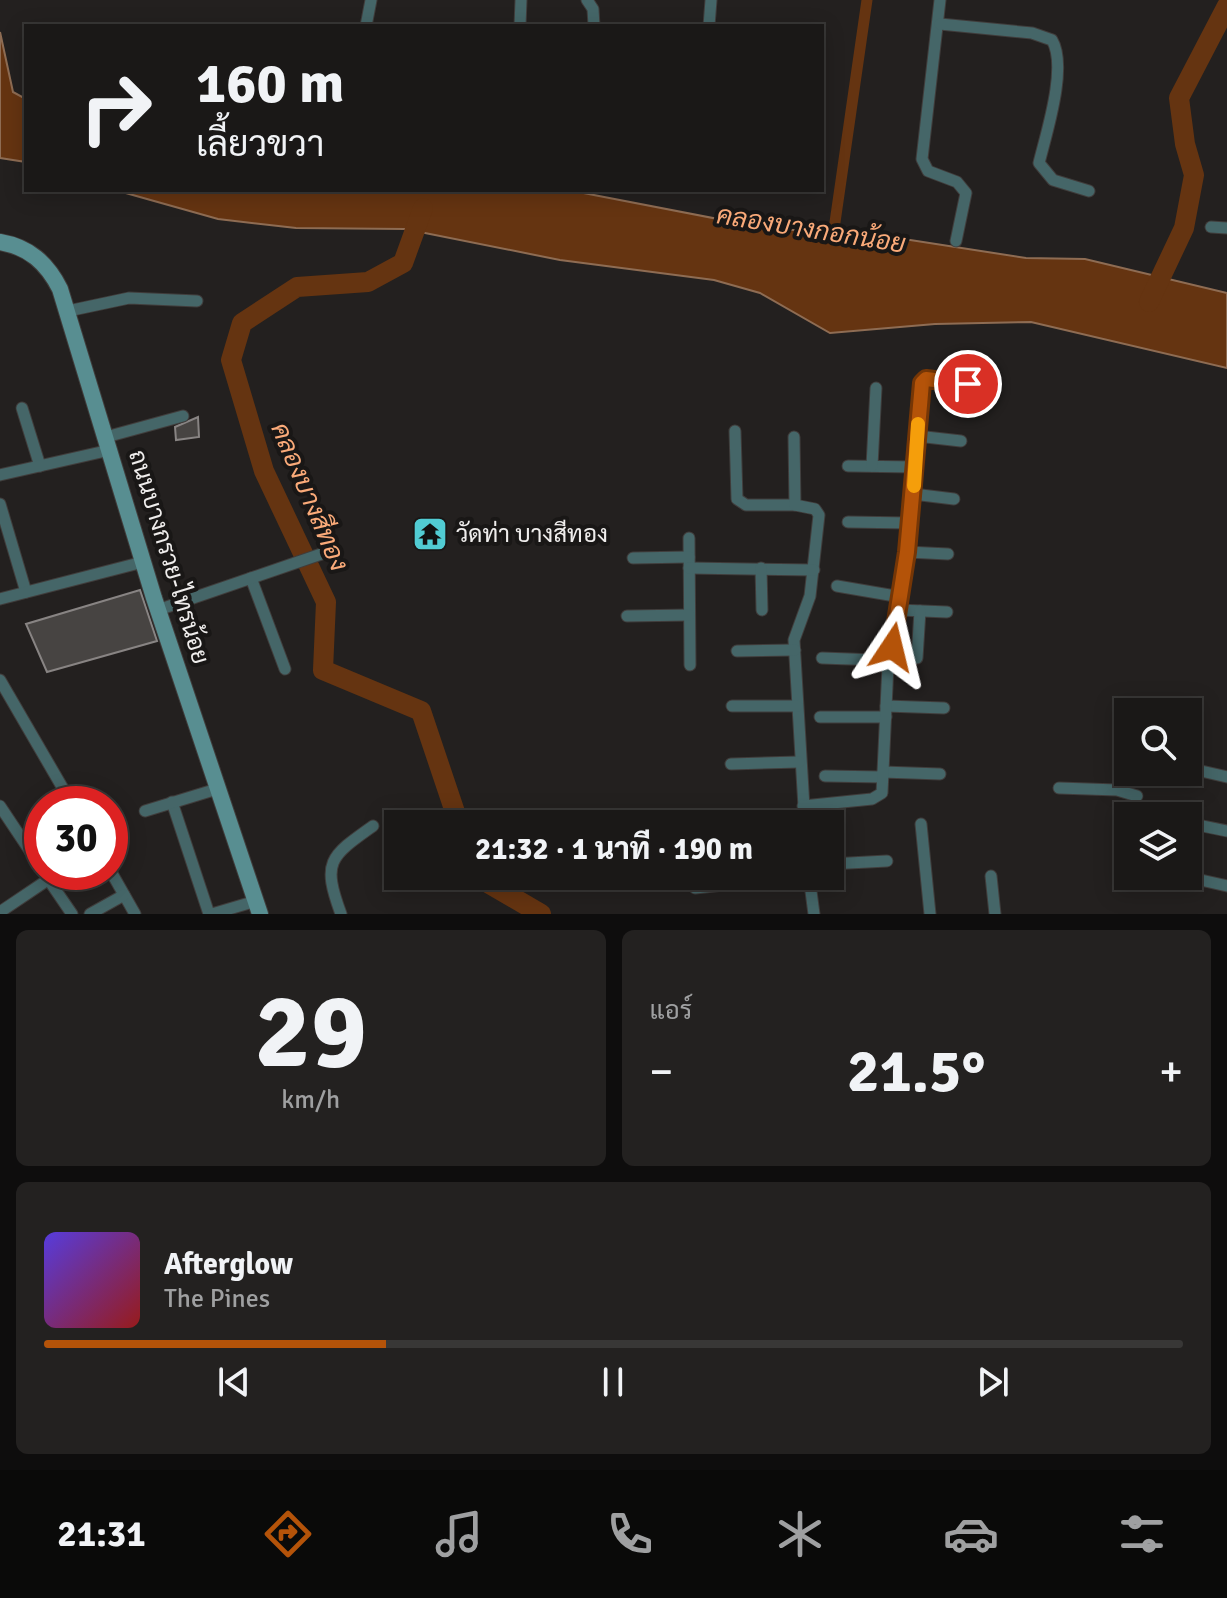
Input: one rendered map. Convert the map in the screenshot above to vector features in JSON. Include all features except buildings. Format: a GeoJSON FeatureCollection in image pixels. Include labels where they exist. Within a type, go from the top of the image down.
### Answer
{"type":"FeatureCollection","features":[{"type":"Feature","properties":{"kind":"main road","name":"ถนนบางกรวย-ไทรน้อย"},"geometry":{"type":"LineString","coordinates":[[0,242],[20,247],[44,263],[56,281],[68,311],[158,610],[258,907]]}},
{"type":"Feature","properties":{"kind":"street"},"geometry":{"type":"LineString","coordinates":[[366,24],[371,0]]}},
{"type":"Feature","properties":{"kind":"street"},"geometry":{"type":"LineString","coordinates":[[520,24],[521,0]]}},
{"type":"Feature","properties":{"kind":"street"},"geometry":{"type":"LineString","coordinates":[[587,0],[593,9],[594,24]]}},
{"type":"Feature","properties":{"kind":"street"},"geometry":{"type":"LineString","coordinates":[[709,24],[711,0]]}},
{"type":"Feature","properties":{"kind":"street"},"geometry":{"type":"LineString","coordinates":[[940,0],[940,24],[922,159],[928,171],[957,182],[966,193],[956,241]]}},
{"type":"Feature","properties":{"kind":"street"},"geometry":{"type":"LineString","coordinates":[[940,24],[1039,35],[1052,40],[1057,57],[1054,93],[1039,163],[1053,180],[1089,191]]}},
{"type":"Feature","properties":{"kind":"street"},"geometry":{"type":"LineString","coordinates":[[1211,227],[1227,228]]}},
{"type":"Feature","properties":{"kind":"street"},"geometry":{"type":"LineString","coordinates":[[68,311],[129,298],[197,301]]}},
{"type":"Feature","properties":{"kind":"street"},"geometry":{"type":"LineString","coordinates":[[822,658],[882,662],[896,656],[892,647],[907,552],[921,388],[926,379],[968,384]]}},
{"type":"Feature","properties":{"kind":"street"},"geometry":{"type":"LineString","coordinates":[[872,466],[876,388]]}},
{"type":"Feature","properties":{"kind":"street"},"geometry":{"type":"LineString","coordinates":[[22,408],[40,466]]}},
{"type":"Feature","properties":{"kind":"street"},"geometry":{"type":"LineString","coordinates":[[0,475],[40,466],[183,416]]}},
{"type":"Feature","properties":{"kind":"street"},"geometry":{"type":"LineString","coordinates":[[735,431],[737,499],[746,505],[795,505],[815,509],[819,515],[814,570],[795,650],[803,810]]}},
{"type":"Feature","properties":{"kind":"street"},"geometry":{"type":"LineString","coordinates":[[917,436],[961,441]]}},
{"type":"Feature","properties":{"kind":"street"},"geometry":{"type":"LineString","coordinates":[[794,437],[795,505]]}},
{"type":"Feature","properties":{"kind":"street"},"geometry":{"type":"LineString","coordinates":[[848,466],[915,467]]}},
{"type":"Feature","properties":{"kind":"street"},"geometry":{"type":"LineString","coordinates":[[913,494],[954,499]]}},
{"type":"Feature","properties":{"kind":"street"},"geometry":{"type":"LineString","coordinates":[[0,504],[26,592]]}},
{"type":"Feature","properties":{"kind":"street"},"geometry":{"type":"LineString","coordinates":[[848,522],[909,523]]}},
{"type":"Feature","properties":{"kind":"street"},"geometry":{"type":"LineString","coordinates":[[689,538],[690,665]]}},
{"type":"Feature","properties":{"kind":"street"},"geometry":{"type":"LineString","coordinates":[[907,552],[948,554]]}},
{"type":"Feature","properties":{"kind":"street"},"geometry":{"type":"LineString","coordinates":[[158,610],[325,553]]}},
{"type":"Feature","properties":{"kind":"street"},"geometry":{"type":"LineString","coordinates":[[633,558],[723,568],[814,570]]}},
{"type":"Feature","properties":{"kind":"street"},"geometry":{"type":"LineString","coordinates":[[0,599],[143,562]]}},
{"type":"Feature","properties":{"kind":"street"},"geometry":{"type":"LineString","coordinates":[[761,568],[762,610]]}},
{"type":"Feature","properties":{"kind":"street"},"geometry":{"type":"LineString","coordinates":[[251,578],[285,669]]}},
{"type":"Feature","properties":{"kind":"street"},"geometry":{"type":"LineString","coordinates":[[837,586],[920,611],[947,612]]}},
{"type":"Feature","properties":{"kind":"street"},"geometry":{"type":"LineString","coordinates":[[917,658],[920,611]]}},
{"type":"Feature","properties":{"kind":"street"},"geometry":{"type":"LineString","coordinates":[[627,616],[689,615]]}},
{"type":"Feature","properties":{"kind":"street"},"geometry":{"type":"LineString","coordinates":[[737,651],[795,650]]}},
{"type":"Feature","properties":{"kind":"street"},"geometry":{"type":"LineString","coordinates":[[803,806],[872,799],[882,793],[886,712],[882,662]]}},
{"type":"Feature","properties":{"kind":"street"},"geometry":{"type":"LineString","coordinates":[[0,680],[62,786]]}},
{"type":"Feature","properties":{"kind":"street"},"geometry":{"type":"LineString","coordinates":[[732,706],[797,706]]}},
{"type":"Feature","properties":{"kind":"street"},"geometry":{"type":"LineString","coordinates":[[820,717],[944,708]]}},
{"type":"Feature","properties":{"kind":"street"},"geometry":{"type":"LineString","coordinates":[[731,764],[799,762]]}},
{"type":"Feature","properties":{"kind":"street"},"geometry":{"type":"LineString","coordinates":[[1202,771],[1227,777]]}},
{"type":"Feature","properties":{"kind":"street"},"geometry":{"type":"LineString","coordinates":[[825,776],[940,774]]}},
{"type":"Feature","properties":{"kind":"street"},"geometry":{"type":"LineString","coordinates":[[1059,788],[1099,788],[1137,796]]}},
{"type":"Feature","properties":{"kind":"street"},"geometry":{"type":"LineString","coordinates":[[145,811],[217,789]]}},
{"type":"Feature","properties":{"kind":"street"},"geometry":{"type":"LineString","coordinates":[[172,802],[210,914],[258,907]]}},
{"type":"Feature","properties":{"kind":"street"},"geometry":{"type":"LineString","coordinates":[[1,810],[24,843]]}},
{"type":"Feature","properties":{"kind":"street"},"geometry":{"type":"LineString","coordinates":[[921,824],[930,914]]}},
{"type":"Feature","properties":{"kind":"street"},"geometry":{"type":"LineString","coordinates":[[341,914],[328,880],[335,859],[340,849],[373,826]]}},
{"type":"Feature","properties":{"kind":"street"},"geometry":{"type":"LineString","coordinates":[[1202,826],[1227,831]]}},
{"type":"Feature","properties":{"kind":"street"},"geometry":{"type":"LineString","coordinates":[[844,863],[887,861]]}},
{"type":"Feature","properties":{"kind":"street"},"geometry":{"type":"LineString","coordinates":[[991,876],[995,914]]}},
{"type":"Feature","properties":{"kind":"street"},"geometry":{"type":"LineString","coordinates":[[1202,880],[1227,886]]}},
{"type":"Feature","properties":{"kind":"street"},"geometry":{"type":"LineString","coordinates":[[0,912],[26,890]]}},
{"type":"Feature","properties":{"kind":"street"},"geometry":{"type":"LineString","coordinates":[[56,890],[72,914]]}},
{"type":"Feature","properties":{"kind":"street"},"geometry":{"type":"LineString","coordinates":[[121,890],[135,914]]}},
{"type":"Feature","properties":{"kind":"street"},"geometry":{"type":"LineString","coordinates":[[810,890],[814,914]]}},
{"type":"Feature","properties":{"kind":"street"},"geometry":{"type":"LineString","coordinates":[[90,914],[124,895]]}},
{"type":"Feature","properties":{"kind":"water"},"geometry":{"type":"Polygon","coordinates":[[[0,32],[13,92],[24,98],[24,162],[0,158],[0,32]]]}},
{"type":"Feature","properties":{"kind":"water","name":"คลองบางกอกน้อย"},"geometry":{"type":"Polygon","coordinates":[[[122,192],[578,192],[775,230],[846,230],[1026,258],[1085,259],[1227,293],[1227,368],[1031,322],[935,324],[830,333],[760,293],[714,280],[560,260],[405,229],[296,228],[218,219],[122,192]]]}},
{"type":"Feature","properties":{"kind":"waterway","name":"คลองบางกอกน้อย"},"geometry":{"type":"LineString","coordinates":[[832,243],[867,0]]}},
{"type":"Feature","properties":{"kind":"waterway"},"geometry":{"type":"LineString","coordinates":[[1149,302],[1184,228],[1194,175],[1185,144],[1179,98],[1227,6]]}},
{"type":"Feature","properties":{"kind":"waterway","name":"คลองบางสีทอง"},"geometry":{"type":"LineString","coordinates":[[423,208],[403,263],[368,282],[297,287],[242,323],[231,360],[264,471],[326,602],[323,670],[421,711],[454,810]]}},
{"type":"Feature","properties":{"kind":"waterway","name":"คลองบางสีทอง"},"geometry":{"type":"LineString","coordinates":[[500,890],[541,914]]}},
{"type":"Feature","properties":{"kind":"slow traffic"},"geometry":{"type":"LineString","coordinates":[[914,486],[918,424]]}},
{"type":"Feature","properties":{"kind":"place","name":"วัดท่า บางสีทอง"},"geometry":{"type":"Point","coordinates":[430,534]}},
{"type":"Feature","properties":{"kind":"route"},"geometry":{"type":"LineString","coordinates":[[892,647],[907,552],[922,383],[926,379],[968,384]]}}]}
